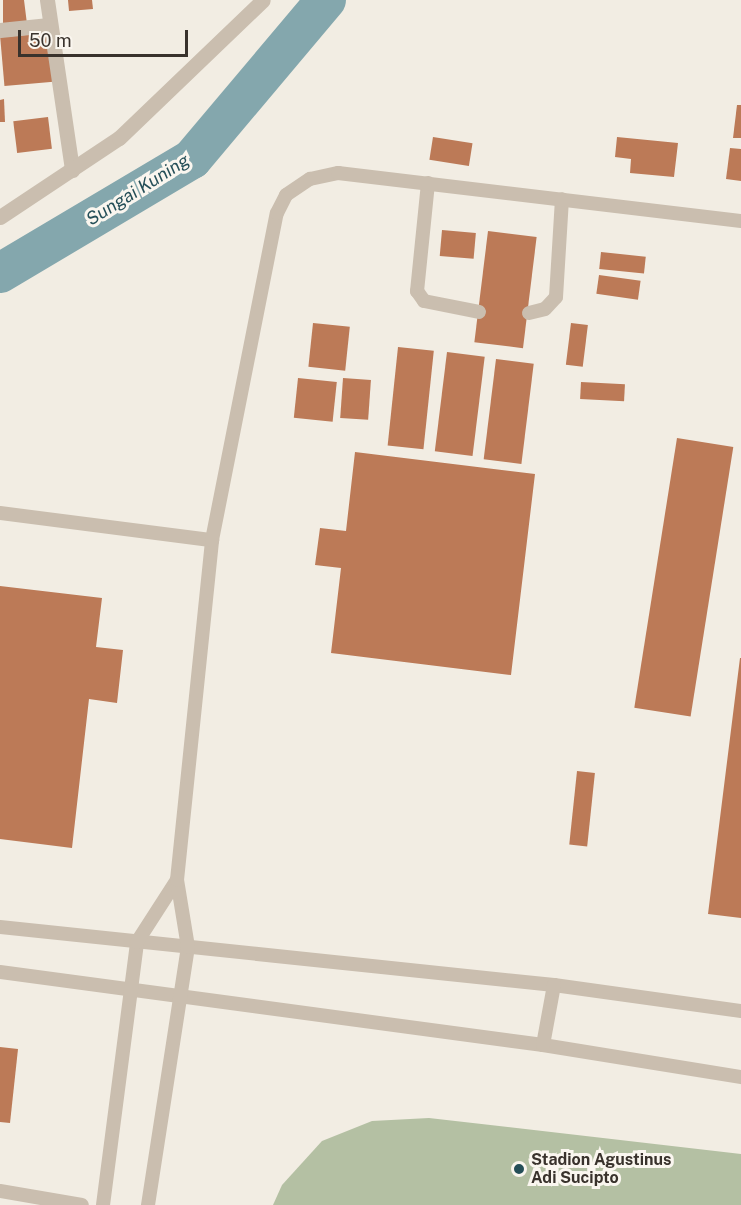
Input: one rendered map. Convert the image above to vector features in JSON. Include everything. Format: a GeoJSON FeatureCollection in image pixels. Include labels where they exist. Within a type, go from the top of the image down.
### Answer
{"type":"FeatureCollection","features":[{"type":"Feature","properties":{"kind":"street"},"geometry":{"type":"LineString","coordinates":[[47,0],[49,26],[72,170]]}},
{"type":"Feature","properties":{"kind":"street"},"geometry":{"type":"LineString","coordinates":[[0,217],[119,138],[263,0]]}},
{"type":"Feature","properties":{"kind":"street"},"geometry":{"type":"LineString","coordinates":[[0,30],[49,26]]}},
{"type":"Feature","properties":{"kind":"lane"},"geometry":{"type":"LineString","coordinates":[[148,1205],[188,947],[177,880],[212,540],[277,213],[285,195],[310,179],[338,173],[741,221]]}},
{"type":"Feature","properties":{"kind":"lane"},"geometry":{"type":"LineString","coordinates":[[428,183],[417,291],[424,301],[479,312]]}},
{"type":"Feature","properties":{"kind":"lane"},"geometry":{"type":"LineString","coordinates":[[529,313],[545,309],[556,297],[562,199]]}},
{"type":"Feature","properties":{"kind":"lane"},"geometry":{"type":"LineString","coordinates":[[0,513],[212,540]]}},
{"type":"Feature","properties":{"kind":"lane"},"geometry":{"type":"LineString","coordinates":[[103,1205],[137,942],[177,880]]}},
{"type":"Feature","properties":{"kind":"lane"},"geometry":{"type":"LineString","coordinates":[[0,927],[554,985],[741,1011]]}},
{"type":"Feature","properties":{"kind":"lane"},"geometry":{"type":"LineString","coordinates":[[0,972],[543,1045],[741,1077]]}},
{"type":"Feature","properties":{"kind":"lane"},"geometry":{"type":"LineString","coordinates":[[543,1045],[554,985]]}},
{"type":"Feature","properties":{"kind":"lane"},"geometry":{"type":"LineString","coordinates":[[0,1191],[82,1205]]}},
{"type":"Feature","properties":{"kind":"green space","name":"Stadion Agustinus Adi Sucipto"},"geometry":{"type":"Polygon","coordinates":[[[429,1118],[741,1154],[741,1205],[273,1205],[282,1185],[322,1141],[372,1121],[429,1118]]]}},
{"type":"Feature","properties":{"kind":"building"},"geometry":{"type":"Polygon","coordinates":[[[3,0],[24,0],[27,24],[3,27],[3,0]]]}},
{"type":"Feature","properties":{"kind":"building"},"geometry":{"type":"Polygon","coordinates":[[[68,0],[92,0],[93,9],[69,11],[68,0]]]}},
{"type":"Feature","properties":{"kind":"building"},"geometry":{"type":"Polygon","coordinates":[[[49,33],[53,82],[4,86],[0,37],[49,33]]]}},
{"type":"Feature","properties":{"kind":"building"},"geometry":{"type":"Polygon","coordinates":[[[4,99],[5,122],[0,122],[0,100],[4,99]]]}},
{"type":"Feature","properties":{"kind":"building"},"geometry":{"type":"Polygon","coordinates":[[[737,105],[741,105],[741,138],[733,138],[737,105]]]}},
{"type":"Feature","properties":{"kind":"building"},"geometry":{"type":"Polygon","coordinates":[[[48,117],[52,149],[17,153],[13,121],[48,117]]]}},
{"type":"Feature","properties":{"kind":"building"},"geometry":{"type":"Polygon","coordinates":[[[433,137],[473,143],[469,166],[429,160],[433,137]]]}},
{"type":"Feature","properties":{"kind":"building"},"geometry":{"type":"Polygon","coordinates":[[[617,137],[678,143],[674,177],[630,173],[631,159],[615,157],[617,137]]]}},
{"type":"Feature","properties":{"kind":"building"},"geometry":{"type":"Polygon","coordinates":[[[730,148],[741,149],[741,181],[726,179],[730,148]]]}},
{"type":"Feature","properties":{"kind":"building"},"geometry":{"type":"Polygon","coordinates":[[[442,230],[476,233],[474,259],[440,256],[442,230]]]}},
{"type":"Feature","properties":{"kind":"building"},"geometry":{"type":"Polygon","coordinates":[[[488,231],[537,237],[523,348],[474,342],[488,231]]]}},
{"type":"Feature","properties":{"kind":"building"},"geometry":{"type":"Polygon","coordinates":[[[601,252],[646,257],[644,274],[599,269],[601,252]]]}},
{"type":"Feature","properties":{"kind":"building"},"geometry":{"type":"Polygon","coordinates":[[[599,275],[641,281],[638,300],[596,294],[599,275]]]}},
{"type":"Feature","properties":{"kind":"building"},"geometry":{"type":"Polygon","coordinates":[[[313,323],[350,327],[345,371],[308,367],[313,323]]]}},
{"type":"Feature","properties":{"kind":"building"},"geometry":{"type":"Polygon","coordinates":[[[571,323],[588,325],[583,367],[566,365],[571,323]]]}},
{"type":"Feature","properties":{"kind":"building"},"geometry":{"type":"Polygon","coordinates":[[[398,347],[434,351],[423,449],[388,445],[398,347]]]}},
{"type":"Feature","properties":{"kind":"building"},"geometry":{"type":"Polygon","coordinates":[[[447,352],[485,357],[473,456],[435,451],[447,352]]]}},
{"type":"Feature","properties":{"kind":"building"},"geometry":{"type":"Polygon","coordinates":[[[496,359],[534,364],[521,464],[484,459],[496,359]]]}},
{"type":"Feature","properties":{"kind":"building"},"geometry":{"type":"Polygon","coordinates":[[[298,378],[337,382],[333,422],[294,418],[298,378]]]}},
{"type":"Feature","properties":{"kind":"building"},"geometry":{"type":"Polygon","coordinates":[[[343,378],[371,380],[368,420],[340,418],[343,378]]]}},
{"type":"Feature","properties":{"kind":"building"},"geometry":{"type":"Polygon","coordinates":[[[581,382],[625,384],[624,401],[580,399],[581,382]]]}},
{"type":"Feature","properties":{"kind":"building"},"geometry":{"type":"Polygon","coordinates":[[[677,438],[733,447],[691,717],[634,708],[677,438]]]}},
{"type":"Feature","properties":{"kind":"building"},"geometry":{"type":"Polygon","coordinates":[[[355,452],[535,474],[511,675],[331,653],[341,568],[315,565],[320,528],[346,531],[355,452]]]}},
{"type":"Feature","properties":{"kind":"building"},"geometry":{"type":"Polygon","coordinates":[[[0,586],[102,598],[96,647],[123,650],[117,703],[89,699],[72,848],[0,839],[0,586]]]}},
{"type":"Feature","properties":{"kind":"building"},"geometry":{"type":"Polygon","coordinates":[[[741,658],[741,918],[708,914],[741,658]]]}},
{"type":"Feature","properties":{"kind":"building"},"geometry":{"type":"Polygon","coordinates":[[[577,771],[595,773],[587,846],[569,845],[577,771]]]}},
{"type":"Feature","properties":{"kind":"building"},"geometry":{"type":"Polygon","coordinates":[[[0,1047],[18,1049],[10,1123],[0,1122],[0,1047]]]}},
{"type":"Feature","properties":{"kind":"waterway","name":"Sungai Kuning"},"geometry":{"type":"LineString","coordinates":[[0,273],[192,159],[326,0]]}},
{"type":"Feature","properties":{"kind":"place","name":"Stadion Agustinus Adi Sucipto"},"geometry":{"type":"Point","coordinates":[519,1169]}}]}
